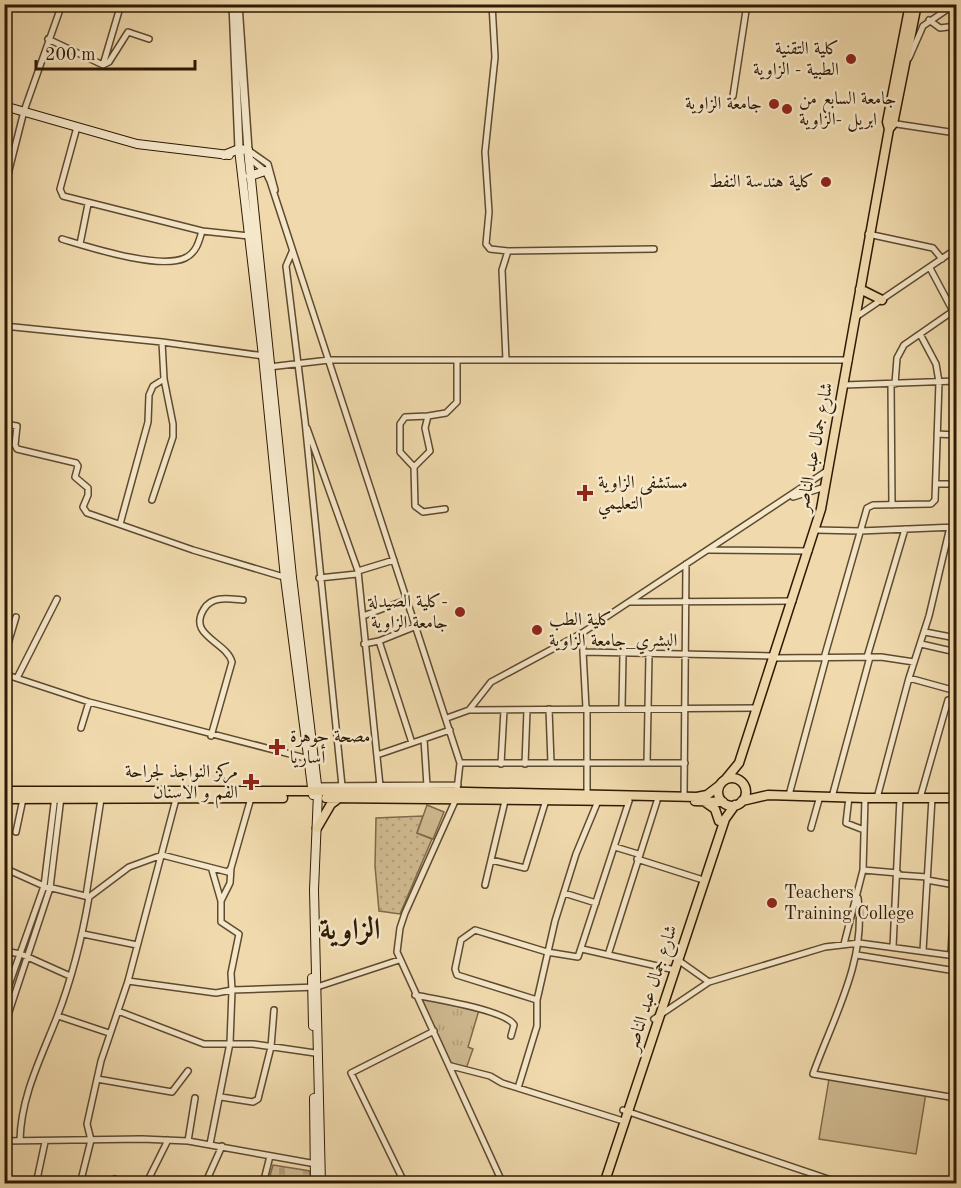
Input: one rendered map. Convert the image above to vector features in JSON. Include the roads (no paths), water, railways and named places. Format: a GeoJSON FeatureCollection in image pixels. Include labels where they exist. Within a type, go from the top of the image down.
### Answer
{"type":"FeatureCollection","features":[{"type":"Feature","properties":{"kind":"main road","name":"شارع جمال عبد الناصر"},"geometry":{"type":"LineString","coordinates":[[723,783],[739,763],[816,530],[849,360],[868,234],[890,125],[910,4]]}},
{"type":"Feature","properties":{"kind":"main road","name":"شارع جمال عبد الناصر"},"geometry":{"type":"LineString","coordinates":[[890,125],[906,62],[917,4]]}},
{"type":"Feature","properties":{"kind":"main road"},"geometry":{"type":"LineString","coordinates":[[4,106],[141,145],[224,155],[239,152],[248,154],[288,578],[316,794],[314,987],[318,1164],[321,1184]]}},
{"type":"Feature","properties":{"kind":"main road"},"geometry":{"type":"LineString","coordinates":[[239,152],[266,356]]}},
{"type":"Feature","properties":{"kind":"main road"},"geometry":{"type":"LineString","coordinates":[[250,176],[265,171]]}},
{"type":"Feature","properties":{"kind":"main road"},"geometry":{"type":"LineString","coordinates":[[860,289],[882,300]]}},
{"type":"Feature","properties":{"kind":"main road","name":"شارع جمال عبد الناصر"},"geometry":{"type":"LineString","coordinates":[[739,763],[742,783]]}},
{"type":"Feature","properties":{"kind":"main road"},"geometry":{"type":"LineString","coordinates":[[4,799],[58,795],[457,792],[684,797],[702,796],[734,778],[768,795]]}},
{"type":"Feature","properties":{"kind":"main road"},"geometry":{"type":"LineString","coordinates":[[723,783],[719,795],[723,802]]}},
{"type":"Feature","properties":{"kind":"main road"},"geometry":{"type":"LineString","coordinates":[[738,803],[746,793],[742,783]]}},
{"type":"Feature","properties":{"kind":"main road"},"geometry":{"type":"LineString","coordinates":[[4,791],[101,799],[251,798],[316,794],[339,798],[457,792],[506,801],[738,803],[768,795],[957,798]]}},
{"type":"Feature","properties":{"kind":"main road"},"geometry":{"type":"LineString","coordinates":[[315,1184],[318,1164],[310,889],[316,794]]}},
{"type":"Feature","properties":{"kind":"main road"},"geometry":{"type":"LineString","coordinates":[[317,828],[331,804],[339,798]]}},
{"type":"Feature","properties":{"kind":"main road"},"geometry":{"type":"LineString","coordinates":[[705,802],[715,809],[719,820]]}},
{"type":"Feature","properties":{"kind":"main road","name":"شارع جمال عبد الناصر"},"geometry":{"type":"LineString","coordinates":[[604,1184],[673,970],[723,802]]}},
{"type":"Feature","properties":{"kind":"main road","name":"شارع جمال عبد الناصر"},"geometry":{"type":"LineString","coordinates":[[673,970],[724,819],[738,803]]}},
{"type":"Feature","properties":{"kind":"main road","name":"شارع جمال عبد الناصر"},"geometry":{"type":"LineString","coordinates":[[598,1184],[620,1120],[626,1111]]}},
{"type":"Feature","properties":{"kind":"street"},"geometry":{"type":"LineString","coordinates":[[4,190],[24,111],[62,4]]}},
{"type":"Feature","properties":{"kind":"street"},"geometry":{"type":"LineString","coordinates":[[103,65],[121,4]]}},
{"type":"Feature","properties":{"kind":"street"},"geometry":{"type":"LineString","coordinates":[[216,4],[235,6]]}},
{"type":"Feature","properties":{"kind":"street"},"geometry":{"type":"LineString","coordinates":[[492,4],[495,57],[485,152],[489,212],[486,244],[490,249],[508,251],[654,249]]}},
{"type":"Feature","properties":{"kind":"street"},"geometry":{"type":"LineString","coordinates":[[733,96],[747,4]]}},
{"type":"Feature","properties":{"kind":"street"},"geometry":{"type":"LineString","coordinates":[[906,62],[919,32],[929,20],[955,4]]}},
{"type":"Feature","properties":{"kind":"street"},"geometry":{"type":"LineString","coordinates":[[235,6],[239,152]]}},
{"type":"Feature","properties":{"kind":"street"},"geometry":{"type":"LineString","coordinates":[[235,6],[248,154],[265,171],[279,210],[460,763],[457,792],[400,928],[397,943],[399,960],[452,1066],[503,1184]]}},
{"type":"Feature","properties":{"kind":"street"},"geometry":{"type":"LineString","coordinates":[[929,20],[937,27],[957,26]]}},
{"type":"Feature","properties":{"kind":"street"},"geometry":{"type":"LineString","coordinates":[[103,65],[109,62],[128,32],[148,39]]}},
{"type":"Feature","properties":{"kind":"street"},"geometry":{"type":"LineString","coordinates":[[48,39],[103,65]]}},
{"type":"Feature","properties":{"kind":"street"},"geometry":{"type":"LineString","coordinates":[[890,125],[957,133]]}},
{"type":"Feature","properties":{"kind":"street"},"geometry":{"type":"LineString","coordinates":[[77,128],[60,194],[88,204],[202,231],[249,237]]}},
{"type":"Feature","properties":{"kind":"street"},"geometry":{"type":"LineString","coordinates":[[248,154],[268,164],[279,210]]}},
{"type":"Feature","properties":{"kind":"street"},"geometry":{"type":"LineString","coordinates":[[80,244],[88,204]]}},
{"type":"Feature","properties":{"kind":"street"},"geometry":{"type":"LineString","coordinates":[[62,239],[128,257],[167,261],[184,259],[193,253],[202,231]]}},
{"type":"Feature","properties":{"kind":"street"},"geometry":{"type":"LineString","coordinates":[[868,234],[933,248],[942,259]]}},
{"type":"Feature","properties":{"kind":"street"},"geometry":{"type":"LineString","coordinates":[[855,318],[957,249]]}},
{"type":"Feature","properties":{"kind":"street"},"geometry":{"type":"LineString","coordinates":[[506,360],[502,277],[508,251]]}},
{"type":"Feature","properties":{"kind":"street"},"geometry":{"type":"LineString","coordinates":[[291,252],[286,266],[296,364],[305,421],[319,578],[342,786]]}},
{"type":"Feature","properties":{"kind":"street"},"geometry":{"type":"LineString","coordinates":[[892,504],[893,384],[899,353],[904,345],[955,314],[930,268]]}},
{"type":"Feature","properties":{"kind":"street"},"geometry":{"type":"LineString","coordinates":[[4,326],[162,342],[266,356]]}},
{"type":"Feature","properties":{"kind":"street"},"geometry":{"type":"LineString","coordinates":[[789,795],[860,531],[869,506],[933,503],[936,484],[939,382],[936,364],[920,334]]}},
{"type":"Feature","properties":{"kind":"street"},"geometry":{"type":"LineString","coordinates":[[152,500],[172,436],[173,424],[164,379],[162,342]]}},
{"type":"Feature","properties":{"kind":"street"},"geometry":{"type":"LineString","coordinates":[[267,367],[329,360],[849,360]]}},
{"type":"Feature","properties":{"kind":"street"},"geometry":{"type":"LineString","coordinates":[[445,509],[423,512],[415,506],[414,467],[400,452],[400,424],[405,417],[446,413],[457,402],[457,360]]}},
{"type":"Feature","properties":{"kind":"street"},"geometry":{"type":"LineString","coordinates":[[120,524],[148,422],[149,395],[153,386],[164,379]]}},
{"type":"Feature","properties":{"kind":"street"},"geometry":{"type":"LineString","coordinates":[[844,385],[957,381]]}},
{"type":"Feature","properties":{"kind":"street"},"geometry":{"type":"LineString","coordinates":[[414,467],[430,451],[425,428],[428,416]]}},
{"type":"Feature","properties":{"kind":"street"},"geometry":{"type":"LineString","coordinates":[[305,421],[357,573],[380,786]]}},
{"type":"Feature","properties":{"kind":"street"},"geometry":{"type":"LineString","coordinates":[[4,424],[17,426],[15,445],[18,449],[76,463],[78,466],[75,477],[88,492],[84,510],[120,524],[288,578]]}},
{"type":"Feature","properties":{"kind":"street"},"geometry":{"type":"LineString","coordinates":[[937,434],[957,435]]}},
{"type":"Feature","properties":{"kind":"street"},"geometry":{"type":"LineString","coordinates":[[469,710],[491,682],[582,633],[829,469]]}},
{"type":"Feature","properties":{"kind":"street"},"geometry":{"type":"LineString","coordinates":[[936,484],[957,484]]}},
{"type":"Feature","properties":{"kind":"street"},"geometry":{"type":"LineString","coordinates":[[788,498],[825,487]]}},
{"type":"Feature","properties":{"kind":"street"},"geometry":{"type":"LineString","coordinates":[[816,530],[860,531],[953,527],[877,798]]}},
{"type":"Feature","properties":{"kind":"street"},"geometry":{"type":"LineString","coordinates":[[832,796],[906,529]]}},
{"type":"Feature","properties":{"kind":"street"},"geometry":{"type":"LineString","coordinates":[[709,550],[809,551]]}},
{"type":"Feature","properties":{"kind":"street"},"geometry":{"type":"LineString","coordinates":[[319,578],[357,573],[394,560]]}},
{"type":"Feature","properties":{"kind":"street"},"geometry":{"type":"LineString","coordinates":[[684,797],[686,564]]}},
{"type":"Feature","properties":{"kind":"street"},"geometry":{"type":"LineString","coordinates":[[16,678],[57,599]]}},
{"type":"Feature","properties":{"kind":"street"},"geometry":{"type":"LineString","coordinates":[[211,736],[232,662],[230,655],[204,633],[200,626],[201,612],[207,603],[218,599],[243,600]]}},
{"type":"Feature","properties":{"kind":"street"},"geometry":{"type":"LineString","coordinates":[[363,616],[406,600]]}},
{"type":"Feature","properties":{"kind":"street"},"geometry":{"type":"LineString","coordinates":[[630,602],[793,601]]}},
{"type":"Feature","properties":{"kind":"street"},"geometry":{"type":"LineString","coordinates":[[4,657],[16,617]]}},
{"type":"Feature","properties":{"kind":"street"},"geometry":{"type":"LineString","coordinates":[[364,644],[379,641],[414,627]]}},
{"type":"Feature","properties":{"kind":"street"},"geometry":{"type":"LineString","coordinates":[[925,632],[957,638]]}},
{"type":"Feature","properties":{"kind":"street"},"geometry":{"type":"LineString","coordinates":[[582,633],[587,708],[587,794]]}},
{"type":"Feature","properties":{"kind":"street"},"geometry":{"type":"LineString","coordinates":[[379,641],[412,743]]}},
{"type":"Feature","properties":{"kind":"street"},"geometry":{"type":"LineString","coordinates":[[921,644],[957,652]]}},
{"type":"Feature","properties":{"kind":"street"},"geometry":{"type":"LineString","coordinates":[[584,652],[623,655],[891,657],[914,662]]}},
{"type":"Feature","properties":{"kind":"street"},"geometry":{"type":"LineString","coordinates":[[647,763],[649,654]]}},
{"type":"Feature","properties":{"kind":"street"},"geometry":{"type":"LineString","coordinates":[[622,707],[623,655]]}},
{"type":"Feature","properties":{"kind":"street"},"geometry":{"type":"LineString","coordinates":[[4,674],[89,702],[211,736],[311,760]]}},
{"type":"Feature","properties":{"kind":"street"},"geometry":{"type":"LineString","coordinates":[[909,678],[957,691]]}},
{"type":"Feature","properties":{"kind":"street"},"geometry":{"type":"LineString","coordinates":[[920,798],[948,700],[957,700]]}},
{"type":"Feature","properties":{"kind":"street"},"geometry":{"type":"LineString","coordinates":[[81,728],[89,702]]}},
{"type":"Feature","properties":{"kind":"street"},"geometry":{"type":"LineString","coordinates":[[447,718],[469,710],[622,707],[757,708]]}},
{"type":"Feature","properties":{"kind":"street"},"geometry":{"type":"LineString","coordinates":[[549,709],[551,763]]}},
{"type":"Feature","properties":{"kind":"street"},"geometry":{"type":"LineString","coordinates":[[501,764],[504,710]]}},
{"type":"Feature","properties":{"kind":"street"},"geometry":{"type":"LineString","coordinates":[[525,764],[527,710]]}},
{"type":"Feature","properties":{"kind":"street"},"geometry":{"type":"LineString","coordinates":[[377,755],[450,730]]}},
{"type":"Feature","properties":{"kind":"street"},"geometry":{"type":"LineString","coordinates":[[423,739],[428,786]]}},
{"type":"Feature","properties":{"kind":"street"},"geometry":{"type":"LineString","coordinates":[[460,763],[685,763]]}},
{"type":"Feature","properties":{"kind":"street"},"geometry":{"type":"LineString","coordinates":[[316,794],[342,786],[428,786],[457,792]]}},
{"type":"Feature","properties":{"kind":"street"},"geometry":{"type":"LineString","coordinates":[[4,1027],[28,960],[47,887],[58,795]]}},
{"type":"Feature","properties":{"kind":"street"},"geometry":{"type":"LineString","coordinates":[[811,828],[820,796]]}},
{"type":"Feature","properties":{"kind":"street"},"geometry":{"type":"LineString","coordinates":[[849,797],[846,823],[864,830]]}},
{"type":"Feature","properties":{"kind":"street"},"geometry":{"type":"LineString","coordinates":[[221,901],[230,883],[231,868],[251,798]]}},
{"type":"Feature","properties":{"kind":"street"},"geometry":{"type":"LineString","coordinates":[[844,944],[864,870],[865,798]]}},
{"type":"Feature","properties":{"kind":"street"},"geometry":{"type":"LineString","coordinates":[[893,947],[900,798]]}},
{"type":"Feature","properties":{"kind":"street"},"geometry":{"type":"LineString","coordinates":[[923,951],[932,798]]}},
{"type":"Feature","properties":{"kind":"street"},"geometry":{"type":"LineString","coordinates":[[16,832],[23,799]]}},
{"type":"Feature","properties":{"kind":"street"},"geometry":{"type":"LineString","coordinates":[[21,1140],[24,1100],[58,1016],[83,934],[101,799]]}},
{"type":"Feature","properties":{"kind":"street"},"geometry":{"type":"LineString","coordinates":[[80,1184],[91,1140],[87,1124],[97,1079],[109,1033],[128,981],[176,799]]}},
{"type":"Feature","properties":{"kind":"street"},"geometry":{"type":"LineString","coordinates":[[491,860],[525,868],[546,800]]}},
{"type":"Feature","properties":{"kind":"street"},"geometry":{"type":"LineString","coordinates":[[485,885],[506,801]]}},
{"type":"Feature","properties":{"kind":"street"},"geometry":{"type":"LineString","coordinates":[[518,1088],[537,1026],[537,1000],[547,952],[564,893],[598,801]]}},
{"type":"Feature","properties":{"kind":"street"},"geometry":{"type":"LineString","coordinates":[[537,1000],[459,976],[455,971],[461,940],[475,930],[547,952],[575,957],[582,949],[629,801]]}},
{"type":"Feature","properties":{"kind":"street"},"geometry":{"type":"LineString","coordinates":[[608,955],[657,801]]}},
{"type":"Feature","properties":{"kind":"street"},"geometry":{"type":"LineString","coordinates":[[615,846],[638,857],[700,879]]}},
{"type":"Feature","properties":{"kind":"street"},"geometry":{"type":"LineString","coordinates":[[4,867],[47,887],[88,897],[129,867],[162,855],[212,870],[228,872],[231,868]]}},
{"type":"Feature","properties":{"kind":"street"},"geometry":{"type":"LineString","coordinates":[[657,1017],[709,982],[789,956],[844,944],[859,943],[954,956],[957,857]]}},
{"type":"Feature","properties":{"kind":"street"},"geometry":{"type":"LineString","coordinates":[[210,1144],[230,1043],[231,973],[239,934],[221,922],[221,901],[212,870]]}},
{"type":"Feature","properties":{"kind":"street"},"geometry":{"type":"LineString","coordinates":[[864,870],[955,885]]}},
{"type":"Feature","properties":{"kind":"street"},"geometry":{"type":"LineString","coordinates":[[4,999],[47,887]]}},
{"type":"Feature","properties":{"kind":"street"},"geometry":{"type":"LineString","coordinates":[[564,893],[596,903]]}},
{"type":"Feature","properties":{"kind":"street"},"geometry":{"type":"LineString","coordinates":[[858,898],[859,943],[856,955],[813,1074],[957,1098]]}},
{"type":"Feature","properties":{"kind":"street"},"geometry":{"type":"LineString","coordinates":[[83,934],[137,945]]}},
{"type":"Feature","properties":{"kind":"street"},"geometry":{"type":"LineString","coordinates":[[582,949],[673,970]]}},
{"type":"Feature","properties":{"kind":"street"},"geometry":{"type":"LineString","coordinates":[[4,951],[21,954],[28,960],[70,976]]}},
{"type":"Feature","properties":{"kind":"street"},"geometry":{"type":"LineString","coordinates":[[856,955],[957,971]]}},
{"type":"Feature","properties":{"kind":"street"},"geometry":{"type":"LineString","coordinates":[[128,981],[216,993],[278,986],[314,987],[399,960]]}},
{"type":"Feature","properties":{"kind":"street"},"geometry":{"type":"LineString","coordinates":[[678,960],[709,982]]}},
{"type":"Feature","properties":{"kind":"street"},"geometry":{"type":"LineString","coordinates":[[415,995],[479,1009],[510,1020],[514,1025],[511,1036]]}},
{"type":"Feature","properties":{"kind":"street"},"geometry":{"type":"LineString","coordinates":[[221,1097],[256,1101],[260,1096],[271,1047],[273,1010]]}},
{"type":"Feature","properties":{"kind":"street"},"geometry":{"type":"LineString","coordinates":[[118,1011],[204,1044],[230,1043],[315,1053]]}},
{"type":"Feature","properties":{"kind":"street"},"geometry":{"type":"LineString","coordinates":[[58,1016],[109,1033]]}},
{"type":"Feature","properties":{"kind":"street"},"geometry":{"type":"LineString","coordinates":[[403,1180],[351,1073],[434,1031]]}},
{"type":"Feature","properties":{"kind":"street"},"geometry":{"type":"LineString","coordinates":[[452,1066],[490,1076],[518,1088],[620,1120]]}},
{"type":"Feature","properties":{"kind":"street"},"geometry":{"type":"LineString","coordinates":[[97,1079],[172,1092],[188,1071]]}},
{"type":"Feature","properties":{"kind":"street"},"geometry":{"type":"LineString","coordinates":[[188,1141],[195,1098]]}},
{"type":"Feature","properties":{"kind":"street"},"geometry":{"type":"LineString","coordinates":[[626,1111],[843,1184]]}},
{"type":"Feature","properties":{"kind":"street"},"geometry":{"type":"LineString","coordinates":[[146,1184],[168,1140]]}},
{"type":"Feature","properties":{"kind":"street"},"geometry":{"type":"LineString","coordinates":[[4,1141],[188,1141],[318,1164]]}},
{"type":"Feature","properties":{"kind":"street"},"geometry":{"type":"LineString","coordinates":[[36,1184],[45,1142]]}},
{"type":"Feature","properties":{"kind":"street"},"geometry":{"type":"LineString","coordinates":[[206,1184],[222,1146]]}},
{"type":"Feature","properties":{"kind":"street"},"geometry":{"type":"LineString","coordinates":[[263,1184],[270,1156]]}},
{"type":"Feature","properties":{"kind":"place","name":"كلية التقنية الطبية - الزاوية"},"geometry":{"type":"Point","coordinates":[851,59]}},
{"type":"Feature","properties":{"kind":"place","name":"جامعة الزاوية"},"geometry":{"type":"Point","coordinates":[774,104]}},
{"type":"Feature","properties":{"kind":"place","name":"جامعة السابع من ابريل -الزاوية"},"geometry":{"type":"Point","coordinates":[787,109]}},
{"type":"Feature","properties":{"kind":"place","name":"كلية هندسة النفط"},"geometry":{"type":"Point","coordinates":[826,182]}},
{"type":"Feature","properties":{"kind":"place","name":"مستشفى الزاوية التعليمي"},"geometry":{"type":"Point","coordinates":[585,493]}},
{"type":"Feature","properties":{"kind":"place","name":"كلية الصيدلة- جامعة الزاوية"},"geometry":{"type":"Point","coordinates":[460,612]}},
{"type":"Feature","properties":{"kind":"place","name":"كلية الطب البشري_جامعة الزاوية"},"geometry":{"type":"Point","coordinates":[537,630]}},
{"type":"Feature","properties":{"kind":"place","name":"مصحة جوهرة أساريا"},"geometry":{"type":"Point","coordinates":[277,747]}},
{"type":"Feature","properties":{"kind":"place","name":"مركز النواجذ لجراحة الفم و الاسنان"},"geometry":{"type":"Point","coordinates":[251,782]}},
{"type":"Feature","properties":{"kind":"place","name":"Teachers Training College"},"geometry":{"type":"Point","coordinates":[772,903]}},
{"type":"Feature","properties":{"kind":"district","name":"الزاوية"},"geometry":{"type":"Point","coordinates":[350,931]}}]}
